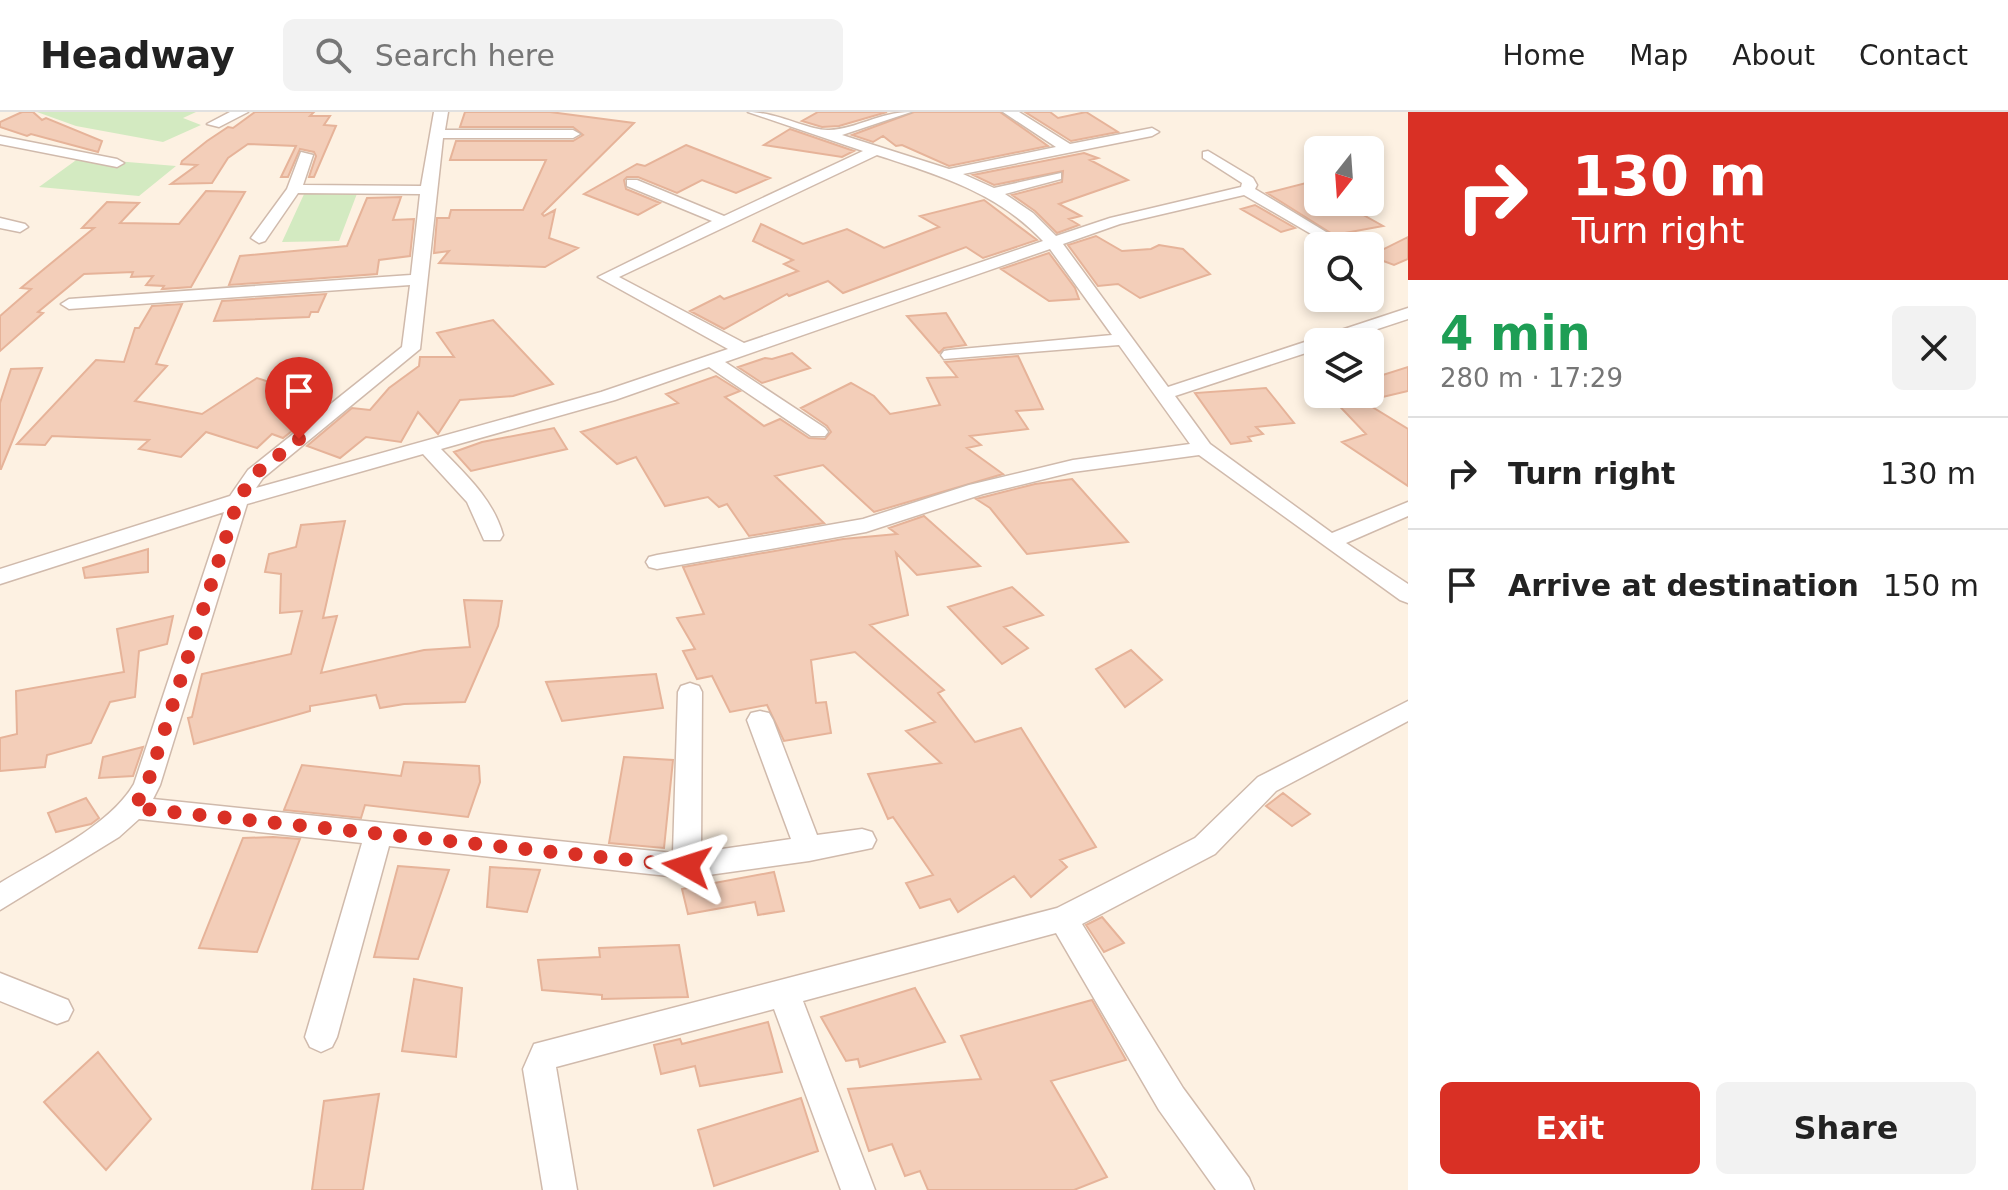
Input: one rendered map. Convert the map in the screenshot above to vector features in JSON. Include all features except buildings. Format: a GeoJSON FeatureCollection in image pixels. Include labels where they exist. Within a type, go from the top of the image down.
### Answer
{"type":"FeatureCollection","features":[{"type":"Feature","properties":{"kind":"street"},"geometry":{"type":"LineString","coordinates":[[214,124],[241,112]]}},
{"type":"Feature","properties":{"kind":"street"},"geometry":{"type":"LineString","coordinates":[[755,112],[948,173],[993,193],[1028,216],[1054,243],[1203,448],[1408,595]]}},
{"type":"Feature","properties":{"kind":"street"},"geometry":{"type":"LineString","coordinates":[[828,135],[904,112]]}},
{"type":"Feature","properties":{"kind":"street"},"geometry":{"type":"LineString","coordinates":[[1010,112],[1065,147]]}},
{"type":"Feature","properties":{"kind":"street"},"geometry":{"type":"LineString","coordinates":[[0,898],[109,829],[134,808],[147,785],[238,500],[255,474],[411,349],[421,279],[428,190],[439,123],[573,134]]}},
{"type":"Feature","properties":{"kind":"street"},"geometry":{"type":"LineString","coordinates":[[948,173],[1065,147],[1152,132]]}},
{"type":"Feature","properties":{"kind":"street"},"geometry":{"type":"LineString","coordinates":[[0,140],[117,163]]}},
{"type":"Feature","properties":{"kind":"street"},"geometry":{"type":"LineString","coordinates":[[742,349],[606,277],[876,150]]}},
{"type":"Feature","properties":{"kind":"street"},"geometry":{"type":"LineString","coordinates":[[259,238],[294,189],[306,155]]}},
{"type":"Feature","properties":{"kind":"street"},"geometry":{"type":"LineString","coordinates":[[0,577],[238,500],[608,396],[1115,221],[1246,190],[1250,185],[1248,181],[1208,155]]}},
{"type":"Feature","properties":{"kind":"street"},"geometry":{"type":"LineString","coordinates":[[993,193],[1056,176]]}},
{"type":"Feature","properties":{"kind":"street"},"geometry":{"type":"LineString","coordinates":[[632,183],[722,220]]}},
{"type":"Feature","properties":{"kind":"street"},"geometry":{"type":"LineString","coordinates":[[294,189],[428,190]]}},
{"type":"Feature","properties":{"kind":"street"},"geometry":{"type":"LineString","coordinates":[[1246,190],[1318,232]]}},
{"type":"Feature","properties":{"kind":"street"},"geometry":{"type":"LineString","coordinates":[[0,223],[20,227]]}},
{"type":"Feature","properties":{"kind":"street"},"geometry":{"type":"LineString","coordinates":[[69,304],[421,279]]}},
{"type":"Feature","properties":{"kind":"street"},"geometry":{"type":"LineString","coordinates":[[1362,328],[1408,313]]}},
{"type":"Feature","properties":{"kind":"street"},"geometry":{"type":"LineString","coordinates":[[950,355],[1124,339]]}},
{"type":"Feature","properties":{"kind":"street"},"geometry":{"type":"LineString","coordinates":[[1164,394],[1304,347]]}},
{"type":"Feature","properties":{"kind":"street"},"geometry":{"type":"LineString","coordinates":[[711,360],[818,432]]}},
{"type":"Feature","properties":{"kind":"street"},"geometry":{"type":"LineString","coordinates":[[427,447],[465,486],[490,523],[492,535]]}},
{"type":"Feature","properties":{"kind":"street"},"geometry":{"type":"LineString","coordinates":[[657,562],[866,525],[976,489],[1073,466],[1203,448]]}},
{"type":"Feature","properties":{"kind":"street"},"geometry":{"type":"LineString","coordinates":[[1330,542],[1408,508]]}},
{"type":"Feature","properties":{"kind":"street"},"geometry":{"type":"LineString","coordinates":[[687,866],[690,692]]}},
{"type":"Feature","properties":{"kind":"street"},"geometry":{"type":"LineString","coordinates":[[560,1190],[539,1069],[545,1055],[1063,919],[1205,846],[1267,784],[1408,710]]}},
{"type":"Feature","properties":{"kind":"street"},"geometry":{"type":"LineString","coordinates":[[760,720],[809,850]]}},
{"type":"Feature","properties":{"kind":"street"},"geometry":{"type":"LineString","coordinates":[[134,808],[687,866],[862,840]]}},
{"type":"Feature","properties":{"kind":"street"},"geometry":{"type":"LineString","coordinates":[[321,1037],[379,833]]}},
{"type":"Feature","properties":{"kind":"street"},"geometry":{"type":"LineString","coordinates":[[1063,919],[1171,1099],[1237,1190]]}},
{"type":"Feature","properties":{"kind":"street"},"geometry":{"type":"LineString","coordinates":[[0,987],[57,1010]]}},
{"type":"Feature","properties":{"kind":"street"},"geometry":{"type":"LineString","coordinates":[[784,993],[858,1190]]}},
{"type":"Feature","properties":{"kind":"green space"},"geometry":{"type":"Polygon","coordinates":[[[37,112],[196,112],[183,118],[201,125],[163,142],[76,126],[37,112]]]}},
{"type":"Feature","properties":{"kind":"green space"},"geometry":{"type":"Polygon","coordinates":[[[79,158],[176,166],[139,196],[39,187],[79,158]]]}},
{"type":"Feature","properties":{"kind":"green space"},"geometry":{"type":"Polygon","coordinates":[[[358,191],[339,241],[282,242],[305,192],[358,191]]]}},
{"type":"Feature","properties":{"kind":"route"},"geometry":{"type":"LineString","coordinates":[[299,439],[255,474],[238,500],[147,785],[134,808],[687,866]]}}]}
